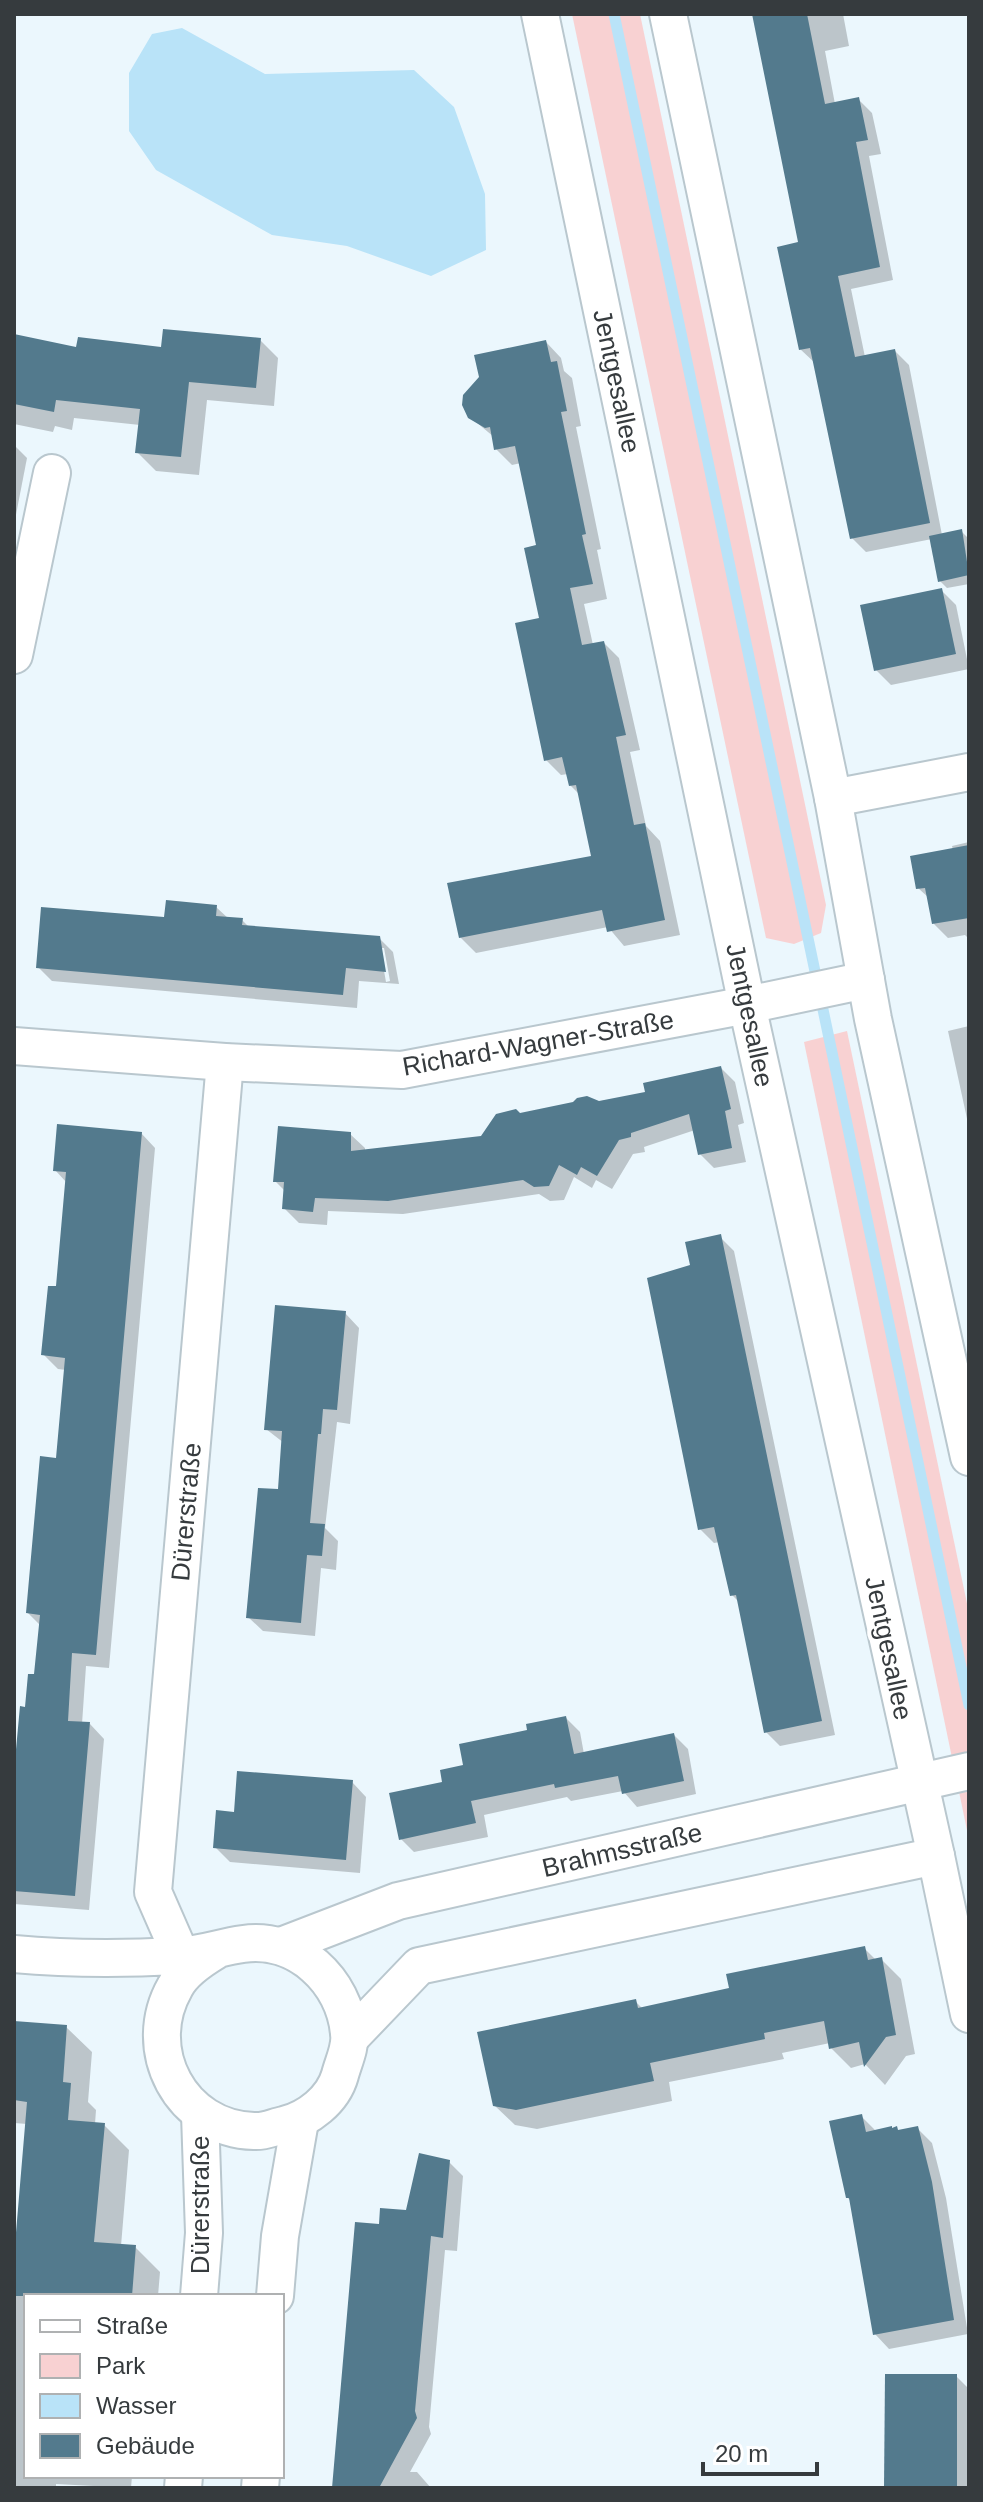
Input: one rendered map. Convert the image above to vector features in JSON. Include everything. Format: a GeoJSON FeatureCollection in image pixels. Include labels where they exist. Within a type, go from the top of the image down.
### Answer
{"type":"FeatureCollection","features":[{"type":"Feature","properties":{"kind":"street","name":"Jentgesallee"},"geometry":{"type":"LineString","coordinates":[[540,14],[747,1005],[969,2014]]}},
{"type":"Feature","properties":{"kind":"street"},"geometry":{"type":"LineString","coordinates":[[668,14],[833,798],[866,980],[969,1457]]}},
{"type":"Feature","properties":{"kind":"street"},"geometry":{"type":"LineString","coordinates":[[14,655],[52,473]]}},
{"type":"Feature","properties":{"kind":"street"},"geometry":{"type":"LineString","coordinates":[[833,798],[969,772]]}},
{"type":"Feature","properties":{"kind":"street","name":"Richard-Wagner-Straße"},"geometry":{"type":"LineString","coordinates":[[14,1046],[225,1062],[402,1070],[866,980]]}},
{"type":"Feature","properties":{"kind":"street","name":"Dürerstraße"},"geometry":{"type":"LineString","coordinates":[[198,1954],[153,1892],[225,1062]]}},
{"type":"Feature","properties":{"kind":"street","name":"Brahmsstraße"},"geometry":{"type":"LineString","coordinates":[[281,1946],[398,1901],[969,1771]]}},
{"type":"Feature","properties":{"kind":"street"},"geometry":{"type":"LineString","coordinates":[[350,2038],[419,1966],[936,1856]]}},
{"type":"Feature","properties":{"kind":"street"},"geometry":{"type":"LineString","coordinates":[[14,1954],[75,1960],[198,1954],[244,1943],[281,1946],[316,1964],[343,2002],[350,2038],[338,2084],[325,2101],[300,2121],[258,2132],[230,2128],[200,2114],[179,2094],[164,2065],[161,2024],[175,1986],[197,1962],[198,1954]]}},
{"type":"Feature","properties":{"kind":"street","name":"Dürerstraße"},"geometry":{"type":"LineString","coordinates":[[199,2294],[204,2233],[200,2114]]}},
{"type":"Feature","properties":{"kind":"street"},"geometry":{"type":"LineString","coordinates":[[275,2294],[280,2236],[300,2121]]}},
{"type":"Feature","properties":{"kind":"green space"},"geometry":{"type":"Polygon","coordinates":[[[572,14],[640,14],[826,905],[821,933],[794,944],[766,938],[572,14]]]}},
{"type":"Feature","properties":{"kind":"green space"},"geometry":{"type":"Polygon","coordinates":[[[847,1031],[969,1613],[969,1840],[804,1042],[847,1031]]]}},
{"type":"Feature","properties":{"kind":"water"},"geometry":{"type":"Polygon","coordinates":[[[182,28],[265,74],[414,70],[454,107],[485,194],[486,250],[431,276],[347,246],[272,235],[156,170],[129,131],[129,73],[152,34],[182,28]]]}},
{"type":"Feature","properties":{"kind":"building"},"geometry":{"type":"Polygon","coordinates":[[[752,14],[807,14],[825,104],[859,97],[868,140],[856,142],[880,267],[838,276],[855,357],[895,349],[930,523],[850,539],[810,348],[799,350],[777,247],[798,242],[752,14]]]}},
{"type":"Feature","properties":{"kind":"building"},"geometry":{"type":"Polygon","coordinates":[[[163,329],[261,338],[256,388],[189,382],[181,457],[135,453],[140,409],[56,400],[54,412],[14,404],[14,334],[76,347],[78,337],[161,347],[163,329]]]}},
{"type":"Feature","properties":{"kind":"building"},"geometry":{"type":"Polygon","coordinates":[[[546,340],[551,362],[557,361],[567,411],[561,412],[593,584],[570,588],[582,645],[604,641],[626,735],[616,737],[634,825],[645,823],[665,920],[607,932],[602,910],[459,938],[447,883],[591,856],[576,785],[569,786],[562,757],[544,761],[515,623],[539,618],[524,548],[536,545],[515,446],[494,450],[490,427],[485,428],[468,418],[462,405],[463,395],[479,377],[474,355],[546,340]]]}},
{"type":"Feature","properties":{"kind":"building"},"geometry":{"type":"Polygon","coordinates":[[[962,529],[969,575],[938,582],[929,536],[962,529]]]}},
{"type":"Feature","properties":{"kind":"building"},"geometry":{"type":"Polygon","coordinates":[[[942,588],[956,654],[874,671],[860,605],[942,588]]]}},
{"type":"Feature","properties":{"kind":"building"},"geometry":{"type":"Polygon","coordinates":[[[969,845],[969,918],[932,924],[925,888],[916,889],[910,856],[969,845]]]}},
{"type":"Feature","properties":{"kind":"building"},"geometry":{"type":"Polygon","coordinates":[[[166,900],[217,905],[216,916],[243,918],[242,925],[380,936],[386,972],[346,968],[343,995],[36,968],[41,907],[164,917],[166,900]]]}},
{"type":"Feature","properties":{"kind":"building"},"geometry":{"type":"Polygon","coordinates":[[[721,1066],[731,1109],[725,1111],[732,1148],[698,1155],[689,1114],[619,1140],[597,1176],[581,1167],[577,1175],[559,1165],[549,1186],[534,1187],[523,1180],[388,1201],[315,1198],[313,1212],[282,1209],[284,1182],[273,1182],[278,1126],[351,1132],[351,1151],[481,1136],[496,1114],[516,1109],[520,1113],[587,1096],[599,1101],[645,1092],[643,1083],[721,1066]]]}},
{"type":"Feature","properties":{"kind":"building"},"geometry":{"type":"Polygon","coordinates":[[[57,1124],[142,1132],[96,1655],[72,1653],[68,1721],[90,1722],[75,1896],[14,1891],[14,1771],[20,1706],[25,1707],[28,1674],[34,1674],[40,1615],[26,1613],[40,1456],[56,1458],[65,1358],[41,1355],[48,1286],[56,1286],[66,1172],[53,1171],[57,1124]]]}},
{"type":"Feature","properties":{"kind":"building"},"geometry":{"type":"Polygon","coordinates":[[[721,1234],[822,1721],[764,1733],[736,1595],[730,1596],[714,1527],[698,1530],[647,1278],[690,1265],[685,1242],[721,1234]]]}},
{"type":"Feature","properties":{"kind":"building"},"geometry":{"type":"Polygon","coordinates":[[[275,1305],[346,1311],[337,1410],[323,1409],[321,1434],[318,1434],[310,1523],[325,1524],[322,1556],[307,1555],[301,1623],[246,1618],[258,1488],[278,1489],[282,1431],[264,1430],[275,1305]]]}},
{"type":"Feature","properties":{"kind":"building"},"geometry":{"type":"Polygon","coordinates":[[[566,1716],[574,1754],[674,1733],[684,1781],[622,1794],[618,1776],[555,1788],[554,1784],[471,1801],[476,1823],[399,1840],[389,1793],[442,1782],[440,1770],[463,1765],[459,1744],[527,1730],[526,1724],[566,1716]]]}},
{"type":"Feature","properties":{"kind":"building"},"geometry":{"type":"Polygon","coordinates":[[[237,1771],[353,1780],[346,1860],[213,1848],[216,1810],[234,1812],[237,1771]]]}},
{"type":"Feature","properties":{"kind":"building"},"geometry":{"type":"Polygon","coordinates":[[[865,1946],[868,1960],[882,1957],[896,2035],[886,2037],[864,2067],[859,2042],[829,2049],[824,2021],[764,2033],[765,2039],[650,2063],[654,2081],[516,2110],[493,2106],[477,2032],[636,1999],[638,2008],[729,1988],[726,1974],[865,1946]]]}},
{"type":"Feature","properties":{"kind":"building"},"geometry":{"type":"Polygon","coordinates":[[[14,2021],[67,2025],[63,2082],[71,2083],[68,2120],[105,2123],[94,2242],[136,2245],[132,2294],[14,2296],[14,2256],[27,2102],[14,2100],[14,2021]]]}},
{"type":"Feature","properties":{"kind":"building"},"geometry":{"type":"Polygon","coordinates":[[[862,2114],[866,2132],[892,2126],[897,2126],[898,2130],[918,2126],[932,2182],[954,2320],[873,2335],[849,2198],[846,2198],[829,2121],[862,2114]]]}},
{"type":"Feature","properties":{"kind":"building"},"geometry":{"type":"Polygon","coordinates":[[[419,2153],[450,2160],[443,2238],[431,2236],[415,2411],[417,2418],[379,2488],[332,2488],[355,2222],[379,2224],[380,2208],[406,2210],[419,2153]]]}},
{"type":"Feature","properties":{"kind":"building"},"geometry":{"type":"Polygon","coordinates":[[[885,2374],[957,2374],[957,2488],[884,2488],[885,2374]]]}},
{"type":"Feature","properties":{"kind":"waterway"},"geometry":{"type":"LineString","coordinates":[[614,14],[969,1705]]}}]}
